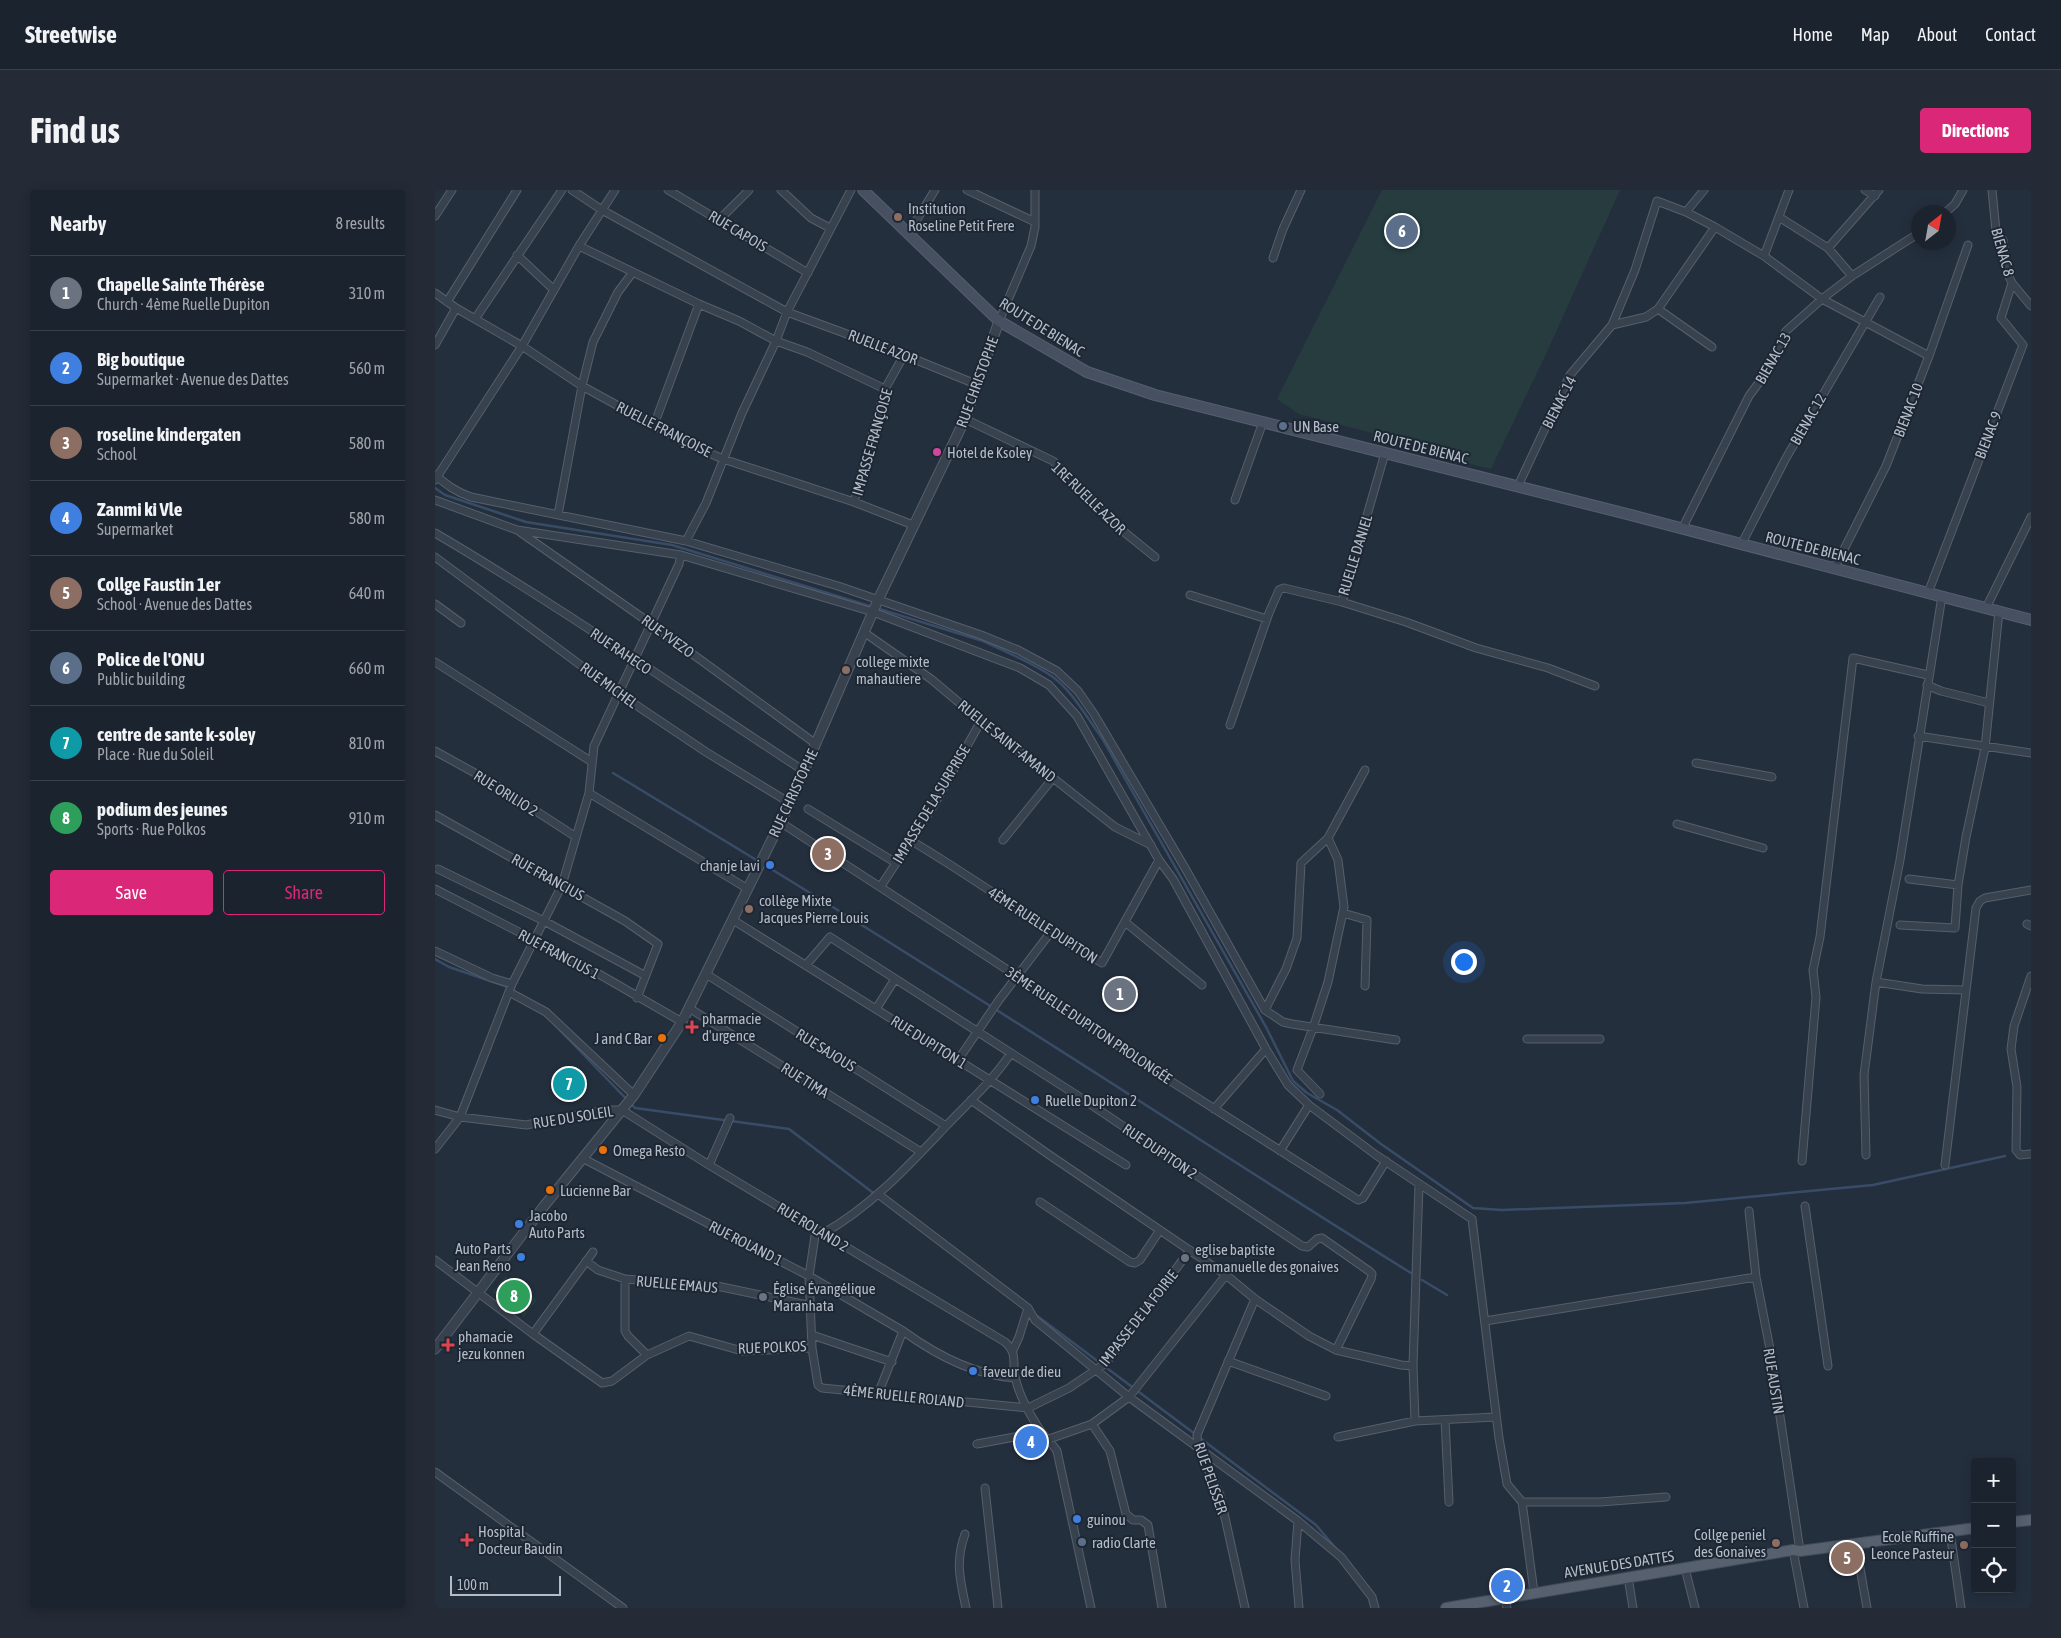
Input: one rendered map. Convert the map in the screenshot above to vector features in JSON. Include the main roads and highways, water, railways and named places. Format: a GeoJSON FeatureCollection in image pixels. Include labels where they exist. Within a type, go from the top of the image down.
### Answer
{"type":"FeatureCollection","features":[{"type":"Feature","properties":{"kind":"main road","name":"ROUTE DE BIENAC"},"geometry":{"type":"LineString","coordinates":[[863,190],[999,321],[1087,372],[1155,395],[1518,486],[2031,620]]}},
{"type":"Feature","properties":{"kind":"main road"},"geometry":{"type":"LineString","coordinates":[[2016,1522],[2031,1520]]}},
{"type":"Feature","properties":{"kind":"main road","name":"AVENUE DES DATTES"},"geometry":{"type":"LineString","coordinates":[[1446,1608],[1506,1603],[1534,1592],[1796,1551],[1857,1545],[1971,1529]]}},
{"type":"Feature","properties":{"kind":"waterway"},"geometry":{"type":"LineString","coordinates":[[435,488],[445,495],[526,522],[672,545],[983,641],[1028,662],[1053,677],[1073,698],[1102,738],[1266,1027],[1293,1081],[1307,1093],[1337,1110],[1381,1144],[1473,1208],[1502,1210],[1685,1203],[1873,1185],[2005,1156]]}},
{"type":"Feature","properties":{"kind":"waterway"},"geometry":{"type":"LineString","coordinates":[[613,773],[758,861]]}},
{"type":"Feature","properties":{"kind":"waterway"},"geometry":{"type":"LineString","coordinates":[[763,864],[926,965],[1411,1273]]}},
{"type":"Feature","properties":{"kind":"waterway"},"geometry":{"type":"LineString","coordinates":[[435,959],[449,967],[511,988],[516,993]]}},
{"type":"Feature","properties":{"kind":"waterway"},"geometry":{"type":"LineString","coordinates":[[555,1025],[635,1108],[789,1129],[876,1195]]}},
{"type":"Feature","properties":{"kind":"waterway"},"geometry":{"type":"LineString","coordinates":[[1422,1280],[1447,1295]]}},
{"type":"Feature","properties":{"kind":"waterway"},"geometry":{"type":"LineString","coordinates":[[1036,1315],[1195,1434]]}},
{"type":"Feature","properties":{"kind":"waterway"},"geometry":{"type":"LineString","coordinates":[[1200,1438],[1316,1525],[1338,1551]]}},
{"type":"Feature","properties":{"kind":"waterway"},"geometry":{"type":"LineString","coordinates":[[1364,1582],[1371,1591]]}},
{"type":"Feature","properties":{"kind":"place","name":"Institution Roseline Petit Frere"},"geometry":{"type":"Point","coordinates":[898,217]}},
{"type":"Feature","properties":{"kind":"place","name":"Police de l'ONU"},"geometry":{"type":"Point","coordinates":[1402,231]}},
{"type":"Feature","properties":{"kind":"place","name":"UN Base"},"geometry":{"type":"Point","coordinates":[1283,426]}},
{"type":"Feature","properties":{"kind":"place","name":"Hotel de Ksoley"},"geometry":{"type":"Point","coordinates":[937,452]}},
{"type":"Feature","properties":{"kind":"place","name":"college mixte mahautiere"},"geometry":{"type":"Point","coordinates":[846,670]}},
{"type":"Feature","properties":{"kind":"place","name":"roseline kindergaten"},"geometry":{"type":"Point","coordinates":[828,854]}},
{"type":"Feature","properties":{"kind":"place","name":"chanje lavi"},"geometry":{"type":"Point","coordinates":[770,865]}},
{"type":"Feature","properties":{"kind":"place","name":"collège Mixte Jacques Pierre Louis"},"geometry":{"type":"Point","coordinates":[749,909]}},
{"type":"Feature","properties":{"kind":"place","name":"Chapelle Sainte Thérèse"},"geometry":{"type":"Point","coordinates":[1120,994]}},
{"type":"Feature","properties":{"kind":"place","name":"pharmacie d'urgence"},"geometry":{"type":"Point","coordinates":[692,1027]}},
{"type":"Feature","properties":{"kind":"place","name":"J and C Bar"},"geometry":{"type":"Point","coordinates":[662,1038]}},
{"type":"Feature","properties":{"kind":"place","name":"centre de sante k-soley"},"geometry":{"type":"Point","coordinates":[569,1084]}},
{"type":"Feature","properties":{"kind":"place","name":"Ruelle Dupiton 2"},"geometry":{"type":"Point","coordinates":[1035,1100]}},
{"type":"Feature","properties":{"kind":"place","name":"Omega Resto"},"geometry":{"type":"Point","coordinates":[603,1150]}},
{"type":"Feature","properties":{"kind":"place","name":"Lucienne Bar"},"geometry":{"type":"Point","coordinates":[550,1190]}},
{"type":"Feature","properties":{"kind":"place","name":"Jacobo Auto Parts"},"geometry":{"type":"Point","coordinates":[519,1224]}},
{"type":"Feature","properties":{"kind":"place","name":"Auto Parts Jean Reno"},"geometry":{"type":"Point","coordinates":[521,1257]}},
{"type":"Feature","properties":{"kind":"place","name":"eglise baptiste emmanuelle des gonaives"},"geometry":{"type":"Point","coordinates":[1185,1258]}},
{"type":"Feature","properties":{"kind":"place","name":"podium des jeunes"},"geometry":{"type":"Point","coordinates":[514,1296]}},
{"type":"Feature","properties":{"kind":"place","name":"Église Évangélique Maranhata"},"geometry":{"type":"Point","coordinates":[763,1297]}},
{"type":"Feature","properties":{"kind":"place","name":"phamacie jezu konnen"},"geometry":{"type":"Point","coordinates":[448,1345]}},
{"type":"Feature","properties":{"kind":"place","name":"faveur de dieu"},"geometry":{"type":"Point","coordinates":[973,1371]}},
{"type":"Feature","properties":{"kind":"place","name":"Zanmi ki Vle"},"geometry":{"type":"Point","coordinates":[1031,1442]}},
{"type":"Feature","properties":{"kind":"place","name":"guinou"},"geometry":{"type":"Point","coordinates":[1077,1519]}},
{"type":"Feature","properties":{"kind":"place","name":"Hospital Docteur Baudin"},"geometry":{"type":"Point","coordinates":[467,1540]}},
{"type":"Feature","properties":{"kind":"place","name":"radio Clarte"},"geometry":{"type":"Point","coordinates":[1082,1542]}},
{"type":"Feature","properties":{"kind":"place","name":"Collge peniel des Gonaives"},"geometry":{"type":"Point","coordinates":[1776,1543]}},
{"type":"Feature","properties":{"kind":"place","name":"Ecole Ruffine Leonce Pasteur"},"geometry":{"type":"Point","coordinates":[1964,1545]}},
{"type":"Feature","properties":{"kind":"place","name":"Collge Faustin 1er"},"geometry":{"type":"Point","coordinates":[1847,1558]}},
{"type":"Feature","properties":{"kind":"place","name":"Big boutique"},"geometry":{"type":"Point","coordinates":[1507,1586]}}]}
